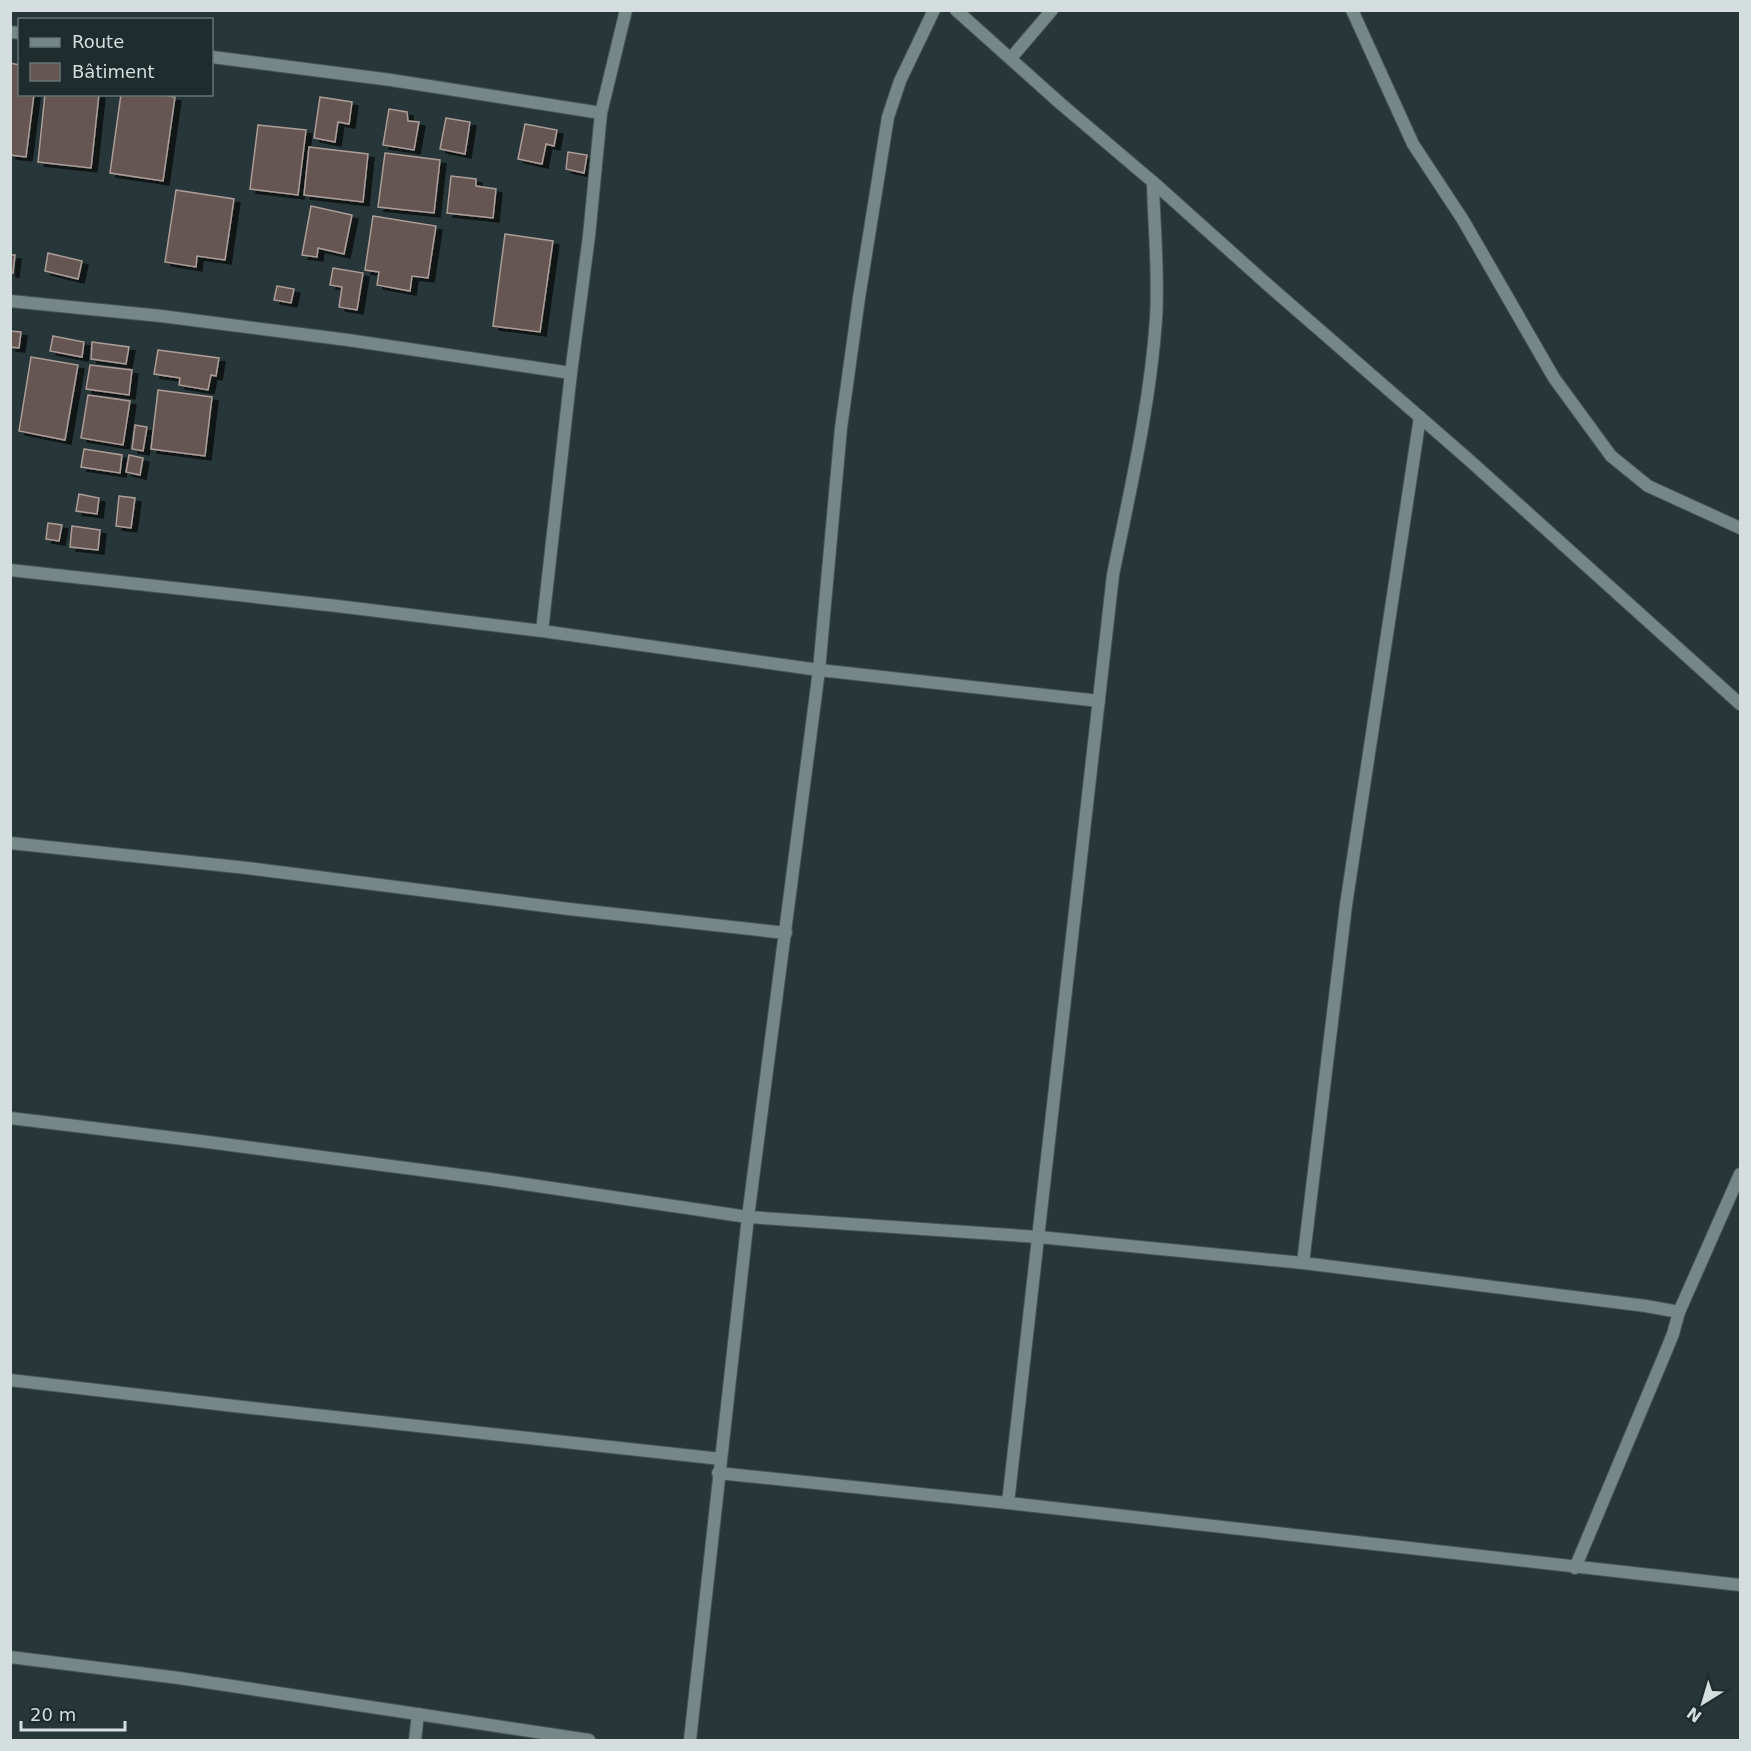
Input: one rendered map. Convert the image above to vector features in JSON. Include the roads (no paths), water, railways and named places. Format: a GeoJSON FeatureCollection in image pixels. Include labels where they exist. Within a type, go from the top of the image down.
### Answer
{"type":"FeatureCollection","features":[{"type":"Feature","properties":{"kind":"street"},"geometry":{"type":"LineString","coordinates":[[542,631],[589,236],[601,113],[626,10]]}},
{"type":"Feature","properties":{"kind":"street"},"geometry":{"type":"LineString","coordinates":[[690,1740],[748,1217],[819,670],[841,428],[859,297],[888,117],[900,81],[934,10]]}},
{"type":"Feature","properties":{"kind":"street"},"geometry":{"type":"LineString","coordinates":[[956,10],[1420,417],[1740,704]]}},
{"type":"Feature","properties":{"kind":"street"},"geometry":{"type":"LineString","coordinates":[[1011,58],[1052,10]]}},
{"type":"Feature","properties":{"kind":"street"},"geometry":{"type":"LineString","coordinates":[[1352,10],[1413,144],[1463,220],[1554,378],[1611,456],[1648,486],[1740,528]]}},
{"type":"Feature","properties":{"kind":"street"},"geometry":{"type":"LineString","coordinates":[[213,57],[391,80],[601,113]]}},
{"type":"Feature","properties":{"kind":"street"},"geometry":{"type":"LineString","coordinates":[[1008,1503],[1113,575],[1141,440],[1151,368],[1156,317],[1153,182]]}},
{"type":"Feature","properties":{"kind":"street"},"geometry":{"type":"LineString","coordinates":[[10,302],[161,316],[337,338],[571,373]]}},
{"type":"Feature","properties":{"kind":"street"},"geometry":{"type":"LineString","coordinates":[[1303,1263],[1346,905],[1420,417]]}},
{"type":"Feature","properties":{"kind":"street"},"geometry":{"type":"LineString","coordinates":[[10,570],[325,604],[542,631],[819,670],[1099,701]]}},
{"type":"Feature","properties":{"kind":"street"},"geometry":{"type":"LineString","coordinates":[[10,843],[247,868],[569,909],[786,933]]}},
{"type":"Feature","properties":{"kind":"street"},"geometry":{"type":"LineString","coordinates":[[10,1118],[467,1176],[748,1217],[1039,1237],[1303,1263],[1679,1312]]}},
{"type":"Feature","properties":{"kind":"street"},"geometry":{"type":"LineString","coordinates":[[1575,1568],[1673,1335],[1679,1312],[1740,1174]]}},
{"type":"Feature","properties":{"kind":"street"},"geometry":{"type":"LineString","coordinates":[[10,1380],[721,1459]]}},
{"type":"Feature","properties":{"kind":"street"},"geometry":{"type":"LineString","coordinates":[[718,1473],[1740,1585]]}},
{"type":"Feature","properties":{"kind":"street"},"geometry":{"type":"LineString","coordinates":[[10,1657],[179,1678],[589,1740]]}},
{"type":"Feature","properties":{"kind":"street"},"geometry":{"type":"LineString","coordinates":[[415,1740],[418,1714]]}}]}
